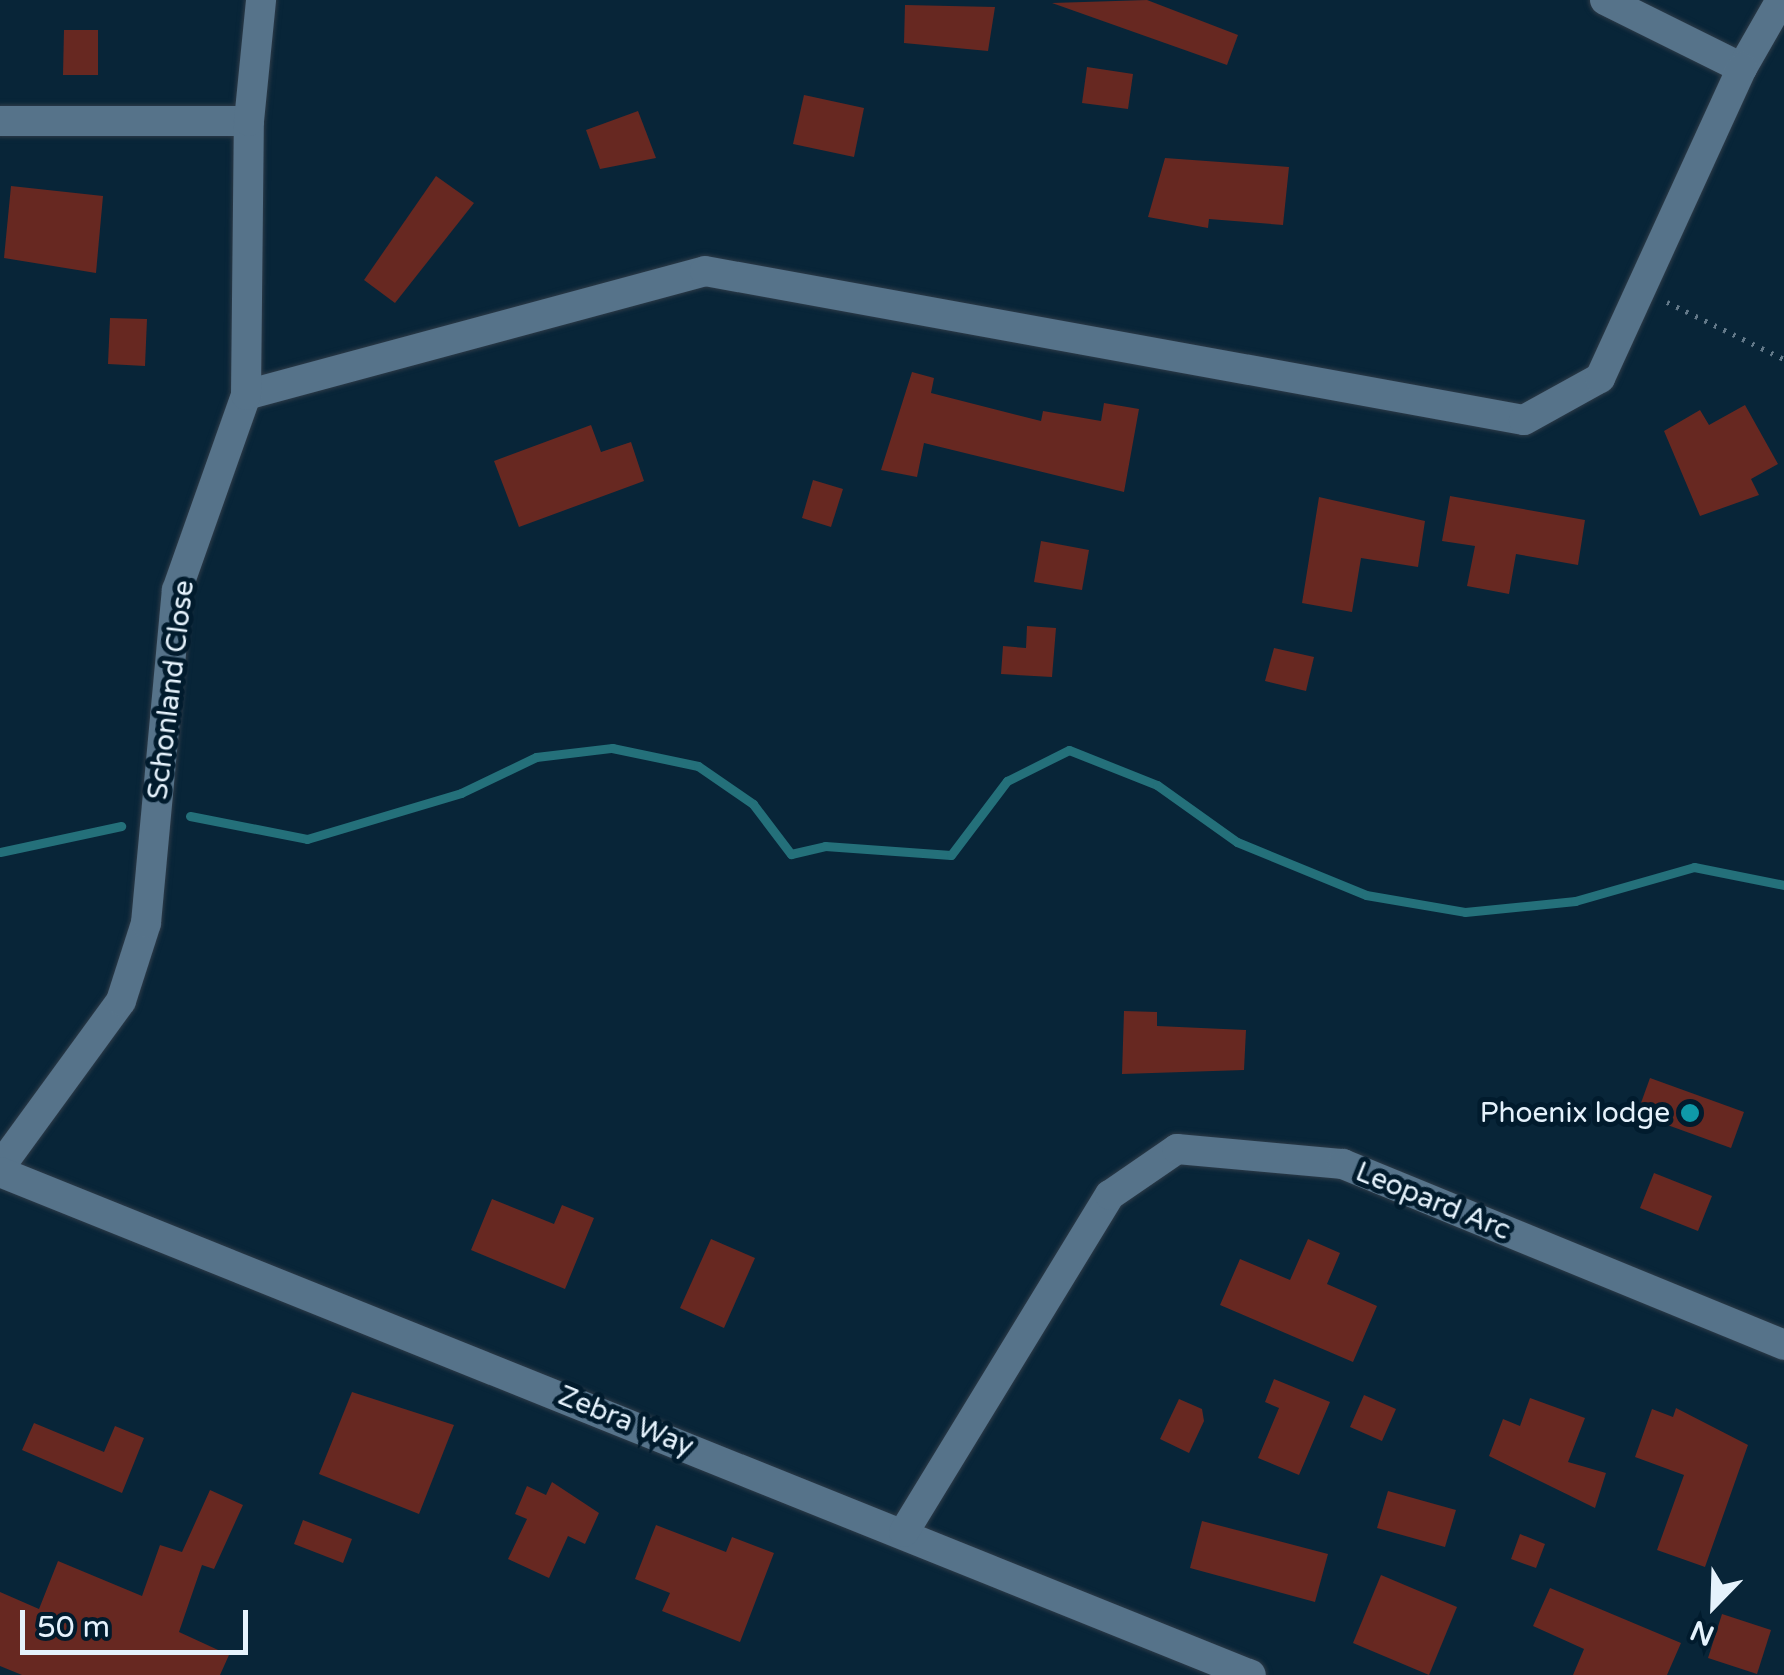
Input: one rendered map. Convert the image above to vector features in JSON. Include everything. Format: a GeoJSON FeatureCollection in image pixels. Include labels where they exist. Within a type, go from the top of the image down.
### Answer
{"type":"FeatureCollection","features":[{"type":"Feature","properties":{"kind":"street","name":"Schonland Close"},"geometry":{"type":"LineString","coordinates":[[0,1170],[121,1001],[146,923],[177,590],[246,395],[249,121],[262,0]]}},
{"type":"Feature","properties":{"kind":"street"},"geometry":{"type":"LineString","coordinates":[[1605,0],[1742,68]]}},
{"type":"Feature","properties":{"kind":"street"},"geometry":{"type":"LineString","coordinates":[[246,395],[705,272],[1524,420],[1600,378],[1742,68],[1781,0]]}},
{"type":"Feature","properties":{"kind":"street"},"geometry":{"type":"LineString","coordinates":[[0,121],[249,121]]}},
{"type":"Feature","properties":{"kind":"street","name":"Leopard Arc"},"geometry":{"type":"LineString","coordinates":[[904,1532],[1110,1195],[1177,1149],[1342,1164],[1784,1345]]}},
{"type":"Feature","properties":{"kind":"street","name":"Zebra Way"},"geometry":{"type":"LineString","coordinates":[[0,1170],[1251,1675]]}},
{"type":"Feature","properties":{"kind":"path"},"geometry":{"type":"LineString","coordinates":[[1642,290],[1784,360]]}},
{"type":"Feature","properties":{"kind":"building"},"geometry":{"type":"Polygon","coordinates":[[[1147,0],[1238,35],[1227,65],[1052,3],[1147,0]]]}},
{"type":"Feature","properties":{"kind":"building"},"geometry":{"type":"Polygon","coordinates":[[[905,5],[995,7],[988,51],[904,43],[905,5]]]}},
{"type":"Feature","properties":{"kind":"building"},"geometry":{"type":"Polygon","coordinates":[[[64,30],[98,30],[98,75],[63,75],[64,30]]]}},
{"type":"Feature","properties":{"kind":"building"},"geometry":{"type":"Polygon","coordinates":[[[1087,67],[1133,74],[1128,109],[1082,103],[1087,67]]]}},
{"type":"Feature","properties":{"kind":"building"},"geometry":{"type":"Polygon","coordinates":[[[804,95],[864,108],[854,157],[793,144],[804,95]]]}},
{"type":"Feature","properties":{"kind":"building"},"geometry":{"type":"Polygon","coordinates":[[[638,111],[656,158],[600,169],[586,130],[638,111]]]}},
{"type":"Feature","properties":{"kind":"building"},"geometry":{"type":"Polygon","coordinates":[[[1165,158],[1289,167],[1283,225],[1209,219],[1208,228],[1148,217],[1165,158]]]}},
{"type":"Feature","properties":{"kind":"building"},"geometry":{"type":"Polygon","coordinates":[[[436,176],[474,203],[395,303],[364,280],[436,176]]]}},
{"type":"Feature","properties":{"kind":"building"},"geometry":{"type":"Polygon","coordinates":[[[11,186],[103,196],[96,273],[4,258],[11,186]]]}},
{"type":"Feature","properties":{"kind":"building"},"geometry":{"type":"Polygon","coordinates":[[[110,318],[147,319],[145,366],[108,364],[110,318]]]}},
{"type":"Feature","properties":{"kind":"building"},"geometry":{"type":"Polygon","coordinates":[[[912,372],[934,378],[931,393],[1041,421],[1043,411],[1101,421],[1104,403],[1139,409],[1124,492],[924,443],[917,477],[881,470],[912,372]]]}},
{"type":"Feature","properties":{"kind":"building"},"geometry":{"type":"Polygon","coordinates":[[[1745,405],[1778,464],[1751,479],[1759,495],[1700,516],[1664,431],[1700,410],[1709,425],[1745,405]]]}},
{"type":"Feature","properties":{"kind":"building"},"geometry":{"type":"Polygon","coordinates":[[[591,425],[601,452],[631,442],[644,481],[519,527],[494,461],[591,425]]]}},
{"type":"Feature","properties":{"kind":"building"},"geometry":{"type":"Polygon","coordinates":[[[813,480],[843,489],[831,527],[802,518],[813,480]]]}},
{"type":"Feature","properties":{"kind":"building"},"geometry":{"type":"Polygon","coordinates":[[[1450,496],[1585,520],[1578,565],[1516,554],[1509,594],[1467,586],[1475,546],[1442,541],[1450,496]]]}},
{"type":"Feature","properties":{"kind":"building"},"geometry":{"type":"Polygon","coordinates":[[[1319,497],[1425,521],[1418,567],[1361,558],[1352,612],[1302,603],[1319,497]]]}},
{"type":"Feature","properties":{"kind":"building"},"geometry":{"type":"Polygon","coordinates":[[[1041,541],[1089,550],[1082,590],[1034,582],[1041,541]]]}},
{"type":"Feature","properties":{"kind":"building"},"geometry":{"type":"Polygon","coordinates":[[[1027,626],[1056,628],[1052,677],[1001,674],[1003,646],[1026,648],[1027,626]]]}},
{"type":"Feature","properties":{"kind":"building"},"geometry":{"type":"Polygon","coordinates":[[[1274,648],[1314,657],[1306,691],[1265,681],[1274,648]]]}},
{"type":"Feature","properties":{"kind":"building"},"geometry":{"type":"Polygon","coordinates":[[[1124,1011],[1157,1012],[1157,1026],[1246,1030],[1244,1070],[1122,1074],[1124,1011]]]}},
{"type":"Feature","properties":{"kind":"building","name":"Phoenix lodge"},"geometry":{"type":"Polygon","coordinates":[[[1650,1078],[1744,1112],[1731,1148],[1637,1114],[1650,1078]]]}},
{"type":"Feature","properties":{"kind":"building"},"geometry":{"type":"Polygon","coordinates":[[[1654,1173],[1712,1196],[1698,1231],[1640,1208],[1654,1173]]]}},
{"type":"Feature","properties":{"kind":"building"},"geometry":{"type":"Polygon","coordinates":[[[492,1199],[554,1224],[562,1205],[594,1218],[565,1289],[471,1250],[492,1199]]]}},
{"type":"Feature","properties":{"kind":"building"},"geometry":{"type":"Polygon","coordinates":[[[711,1239],[755,1258],[724,1328],[680,1308],[711,1239]]]}},
{"type":"Feature","properties":{"kind":"building"},"geometry":{"type":"Polygon","coordinates":[[[1308,1239],[1340,1253],[1327,1284],[1377,1306],[1353,1362],[1220,1305],[1240,1259],[1290,1280],[1308,1239]]]}},
{"type":"Feature","properties":{"kind":"building"},"geometry":{"type":"Polygon","coordinates":[[[1274,1379],[1330,1402],[1299,1475],[1258,1458],[1279,1408],[1265,1402],[1274,1379]]]}},
{"type":"Feature","properties":{"kind":"building"},"geometry":{"type":"Polygon","coordinates":[[[352,1392],[454,1425],[419,1514],[319,1474],[352,1392]]]}},
{"type":"Feature","properties":{"kind":"building"},"geometry":{"type":"Polygon","coordinates":[[[1364,1395],[1396,1409],[1382,1441],[1350,1427],[1364,1395]]]}},
{"type":"Feature","properties":{"kind":"building"},"geometry":{"type":"Polygon","coordinates":[[[1530,1398],[1585,1418],[1568,1462],[1606,1473],[1595,1508],[1489,1456],[1503,1419],[1520,1426],[1530,1398]]]}},
{"type":"Feature","properties":{"kind":"building"},"geometry":{"type":"Polygon","coordinates":[[[1179,1399],[1202,1409],[1204,1421],[1189,1453],[1160,1439],[1179,1399]]]}},
{"type":"Feature","properties":{"kind":"building"},"geometry":{"type":"Polygon","coordinates":[[[1676,1408],[1748,1445],[1705,1567],[1657,1550],[1684,1475],[1635,1457],[1652,1409],[1673,1417],[1676,1408]]]}},
{"type":"Feature","properties":{"kind":"building"},"geometry":{"type":"Polygon","coordinates":[[[34,1423],[104,1452],[115,1426],[144,1438],[122,1493],[22,1450],[34,1423]]]}},
{"type":"Feature","properties":{"kind":"building"},"geometry":{"type":"Polygon","coordinates":[[[552,1482],[599,1513],[585,1544],[568,1536],[549,1578],[508,1559],[527,1519],[515,1514],[527,1486],[546,1495],[552,1482]]]}},
{"type":"Feature","properties":{"kind":"building"},"geometry":{"type":"Polygon","coordinates":[[[210,1490],[243,1505],[214,1569],[202,1565],[179,1632],[229,1655],[220,1675],[22,1675],[0,1666],[0,1592],[39,1609],[58,1561],[142,1596],[160,1545],[182,1552],[210,1490]]]}},
{"type":"Feature","properties":{"kind":"building"},"geometry":{"type":"Polygon","coordinates":[[[1388,1491],[1456,1510],[1445,1547],[1377,1528],[1388,1491]]]}},
{"type":"Feature","properties":{"kind":"building"},"geometry":{"type":"Polygon","coordinates":[[[303,1520],[352,1539],[343,1563],[294,1544],[303,1520]]]}},
{"type":"Feature","properties":{"kind":"building"},"geometry":{"type":"Polygon","coordinates":[[[1202,1521],[1328,1554],[1315,1602],[1190,1568],[1202,1521]]]}},
{"type":"Feature","properties":{"kind":"building"},"geometry":{"type":"Polygon","coordinates":[[[656,1525],[726,1552],[732,1537],[774,1553],[740,1642],[662,1611],[670,1593],[635,1579],[656,1525]]]}},
{"type":"Feature","properties":{"kind":"building"},"geometry":{"type":"Polygon","coordinates":[[[1520,1534],[1545,1544],[1536,1568],[1511,1559],[1520,1534]]]}},
{"type":"Feature","properties":{"kind":"building"},"geometry":{"type":"Polygon","coordinates":[[[1381,1575],[1457,1607],[1429,1675],[1353,1643],[1381,1575]]]}},
{"type":"Feature","properties":{"kind":"building"},"geometry":{"type":"Polygon","coordinates":[[[1550,1588],[1681,1643],[1667,1675],[1573,1675],[1584,1649],[1533,1626],[1550,1588]]]}},
{"type":"Feature","properties":{"kind":"building"},"geometry":{"type":"Polygon","coordinates":[[[1722,1614],[1771,1630],[1757,1674],[1708,1658],[1722,1614]]]}},
{"type":"Feature","properties":{"kind":"waterway"},"geometry":{"type":"LineString","coordinates":[[190,816],[307,839],[461,793],[536,757],[612,748],[698,766],[753,804],[791,854],[825,846],[951,855],[1007,781],[1069,750],[1157,785],[1237,842],[1366,895],[1465,912],[1575,901],[1694,867],[1784,885]]}},
{"type":"Feature","properties":{"kind":"waterway"},"geometry":{"type":"LineString","coordinates":[[0,852],[121,826]]}},
{"type":"Feature","properties":{"kind":"place","name":"Phoenix lodge"},"geometry":{"type":"Point","coordinates":[1690,1113]}}]}
